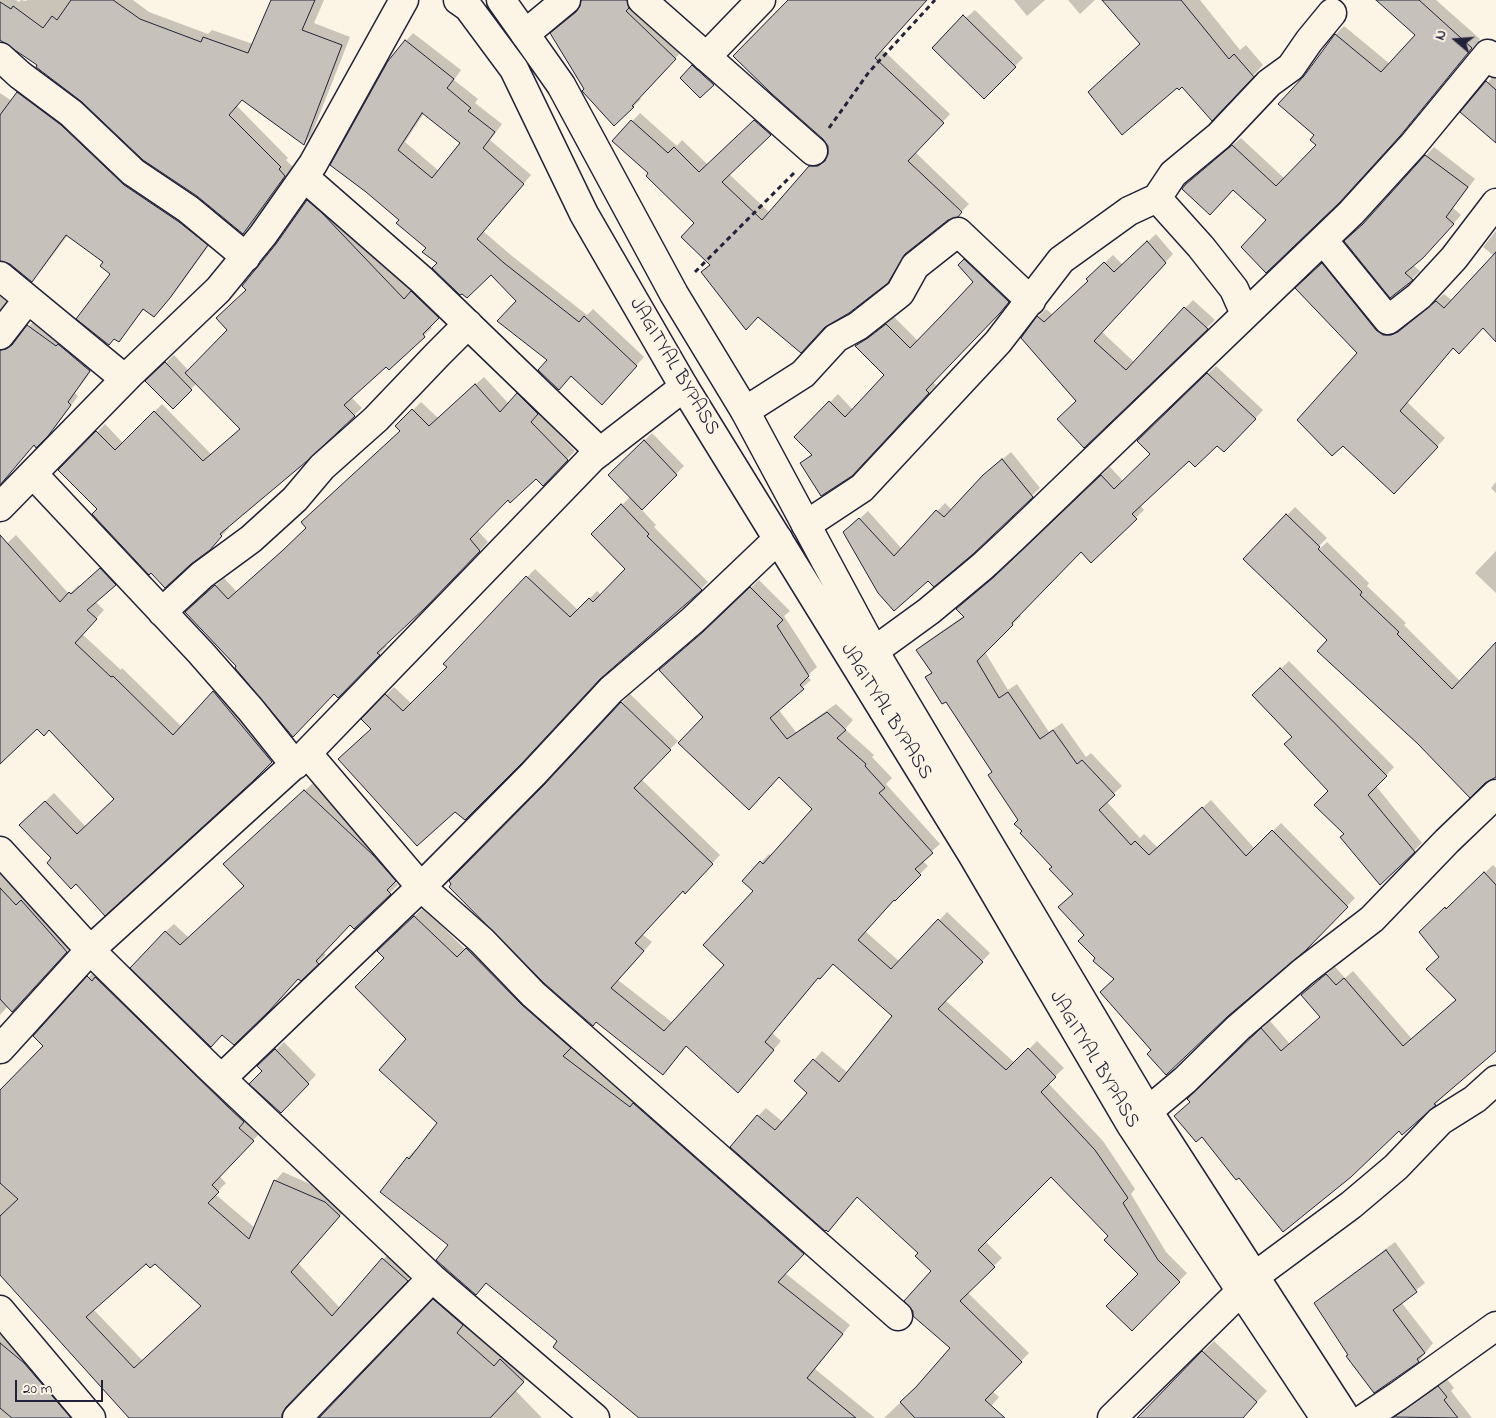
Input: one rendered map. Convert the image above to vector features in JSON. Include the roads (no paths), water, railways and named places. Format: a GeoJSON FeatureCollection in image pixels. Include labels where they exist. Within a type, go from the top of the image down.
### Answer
{"type":"FeatureCollection","features":[{"type":"Feature","properties":{"kind":"street"},"geometry":{"type":"LineString","coordinates":[[0,507],[125,379],[218,290],[246,257],[313,164],[404,0]]}},
{"type":"Feature","properties":{"kind":"street","name":"JAGITYAL BYPASS"},"geometry":{"type":"LineString","coordinates":[[458,0],[468,7],[514,69],[584,214],[684,387],[972,854],[1131,1125],[1346,1418]]}},
{"type":"Feature","properties":{"kind":"street","name":"JAGITYAL BYPASS"},"geometry":{"type":"LineString","coordinates":[[501,0],[561,85],[674,294],[745,411],[874,651],[1148,1110],[1325,1418]]}},
{"type":"Feature","properties":{"kind":"street"},"geometry":{"type":"LineString","coordinates":[[525,34],[566,0]]}},
{"type":"Feature","properties":{"kind":"street"},"geometry":{"type":"LineString","coordinates":[[642,0],[813,151]]}},
{"type":"Feature","properties":{"kind":"street"},"geometry":{"type":"LineString","coordinates":[[706,57],[761,0]]}},
{"type":"Feature","properties":{"kind":"street"},"geometry":{"type":"LineString","coordinates":[[806,525],[862,488],[998,342],[1061,260],[1129,211],[1157,198],[1172,174],[1219,136],[1269,83],[1291,66],[1309,40],[1332,13]]}},
{"type":"Feature","properties":{"kind":"street"},"geometry":{"type":"LineString","coordinates":[[874,651],[929,611],[983,566],[1351,213],[1413,145],[1488,54],[1496,63]]}},
{"type":"Feature","properties":{"kind":"street"},"geometry":{"type":"LineString","coordinates":[[0,57],[20,75],[71,113],[133,172],[188,209],[246,257]]}},
{"type":"Feature","properties":{"kind":"street"},"geometry":{"type":"LineString","coordinates":[[304,177],[422,280],[600,452]]}},
{"type":"Feature","properties":{"kind":"street"},"geometry":{"type":"LineString","coordinates":[[1157,198],[1201,247],[1234,289],[1245,314]]}},
{"type":"Feature","properties":{"kind":"street"},"geometry":{"type":"LineString","coordinates":[[1323,240],[1388,320],[1419,296],[1454,258],[1496,202]]}},
{"type":"Feature","properties":{"kind":"street"},"geometry":{"type":"LineString","coordinates":[[745,411],[803,374],[836,338],[858,326],[900,293],[915,266],[958,232],[1030,301]]}},
{"type":"Feature","properties":{"kind":"street"},"geometry":{"type":"LineString","coordinates":[[0,276],[125,379]]}},
{"type":"Feature","properties":{"kind":"street"},"geometry":{"type":"LineString","coordinates":[[0,336],[28,299]]}},
{"type":"Feature","properties":{"kind":"street"},"geometry":{"type":"LineString","coordinates":[[162,612],[202,575],[251,539],[295,499],[322,467],[376,419],[468,324]]}},
{"type":"Feature","properties":{"kind":"street"},"geometry":{"type":"LineString","coordinates":[[0,1049],[90,950],[301,759],[592,458],[684,387]]}},
{"type":"Feature","properties":{"kind":"street"},"geometry":{"type":"LineString","coordinates":[[33,474],[232,689],[301,759],[421,888],[482,941],[533,994],[898,1316]]}},
{"type":"Feature","properties":{"kind":"street"},"geometry":{"type":"LineString","coordinates":[[222,1078],[421,888],[533,774],[611,690],[693,620],[778,539]]}},
{"type":"Feature","properties":{"kind":"street"},"geometry":{"type":"LineString","coordinates":[[1148,1110],[1185,1080],[1238,1028],[1289,984],[1372,919],[1447,841],[1496,794]]}},
{"type":"Feature","properties":{"kind":"street"},"geometry":{"type":"LineString","coordinates":[[0,851],[90,950],[222,1078],[432,1278],[595,1418]]}},
{"type":"Feature","properties":{"kind":"street"},"geometry":{"type":"LineString","coordinates":[[1112,1418],[1248,1283],[1351,1204],[1396,1167],[1440,1121],[1475,1099],[1496,1080]]}},
{"type":"Feature","properties":{"kind":"street"},"geometry":{"type":"LineString","coordinates":[[297,1418],[432,1278]]}},
{"type":"Feature","properties":{"kind":"street"},"geometry":{"type":"LineString","coordinates":[[0,1310],[91,1418]]}},
{"type":"Feature","properties":{"kind":"street"},"geometry":{"type":"LineString","coordinates":[[1365,1418],[1496,1326]]}}]}
